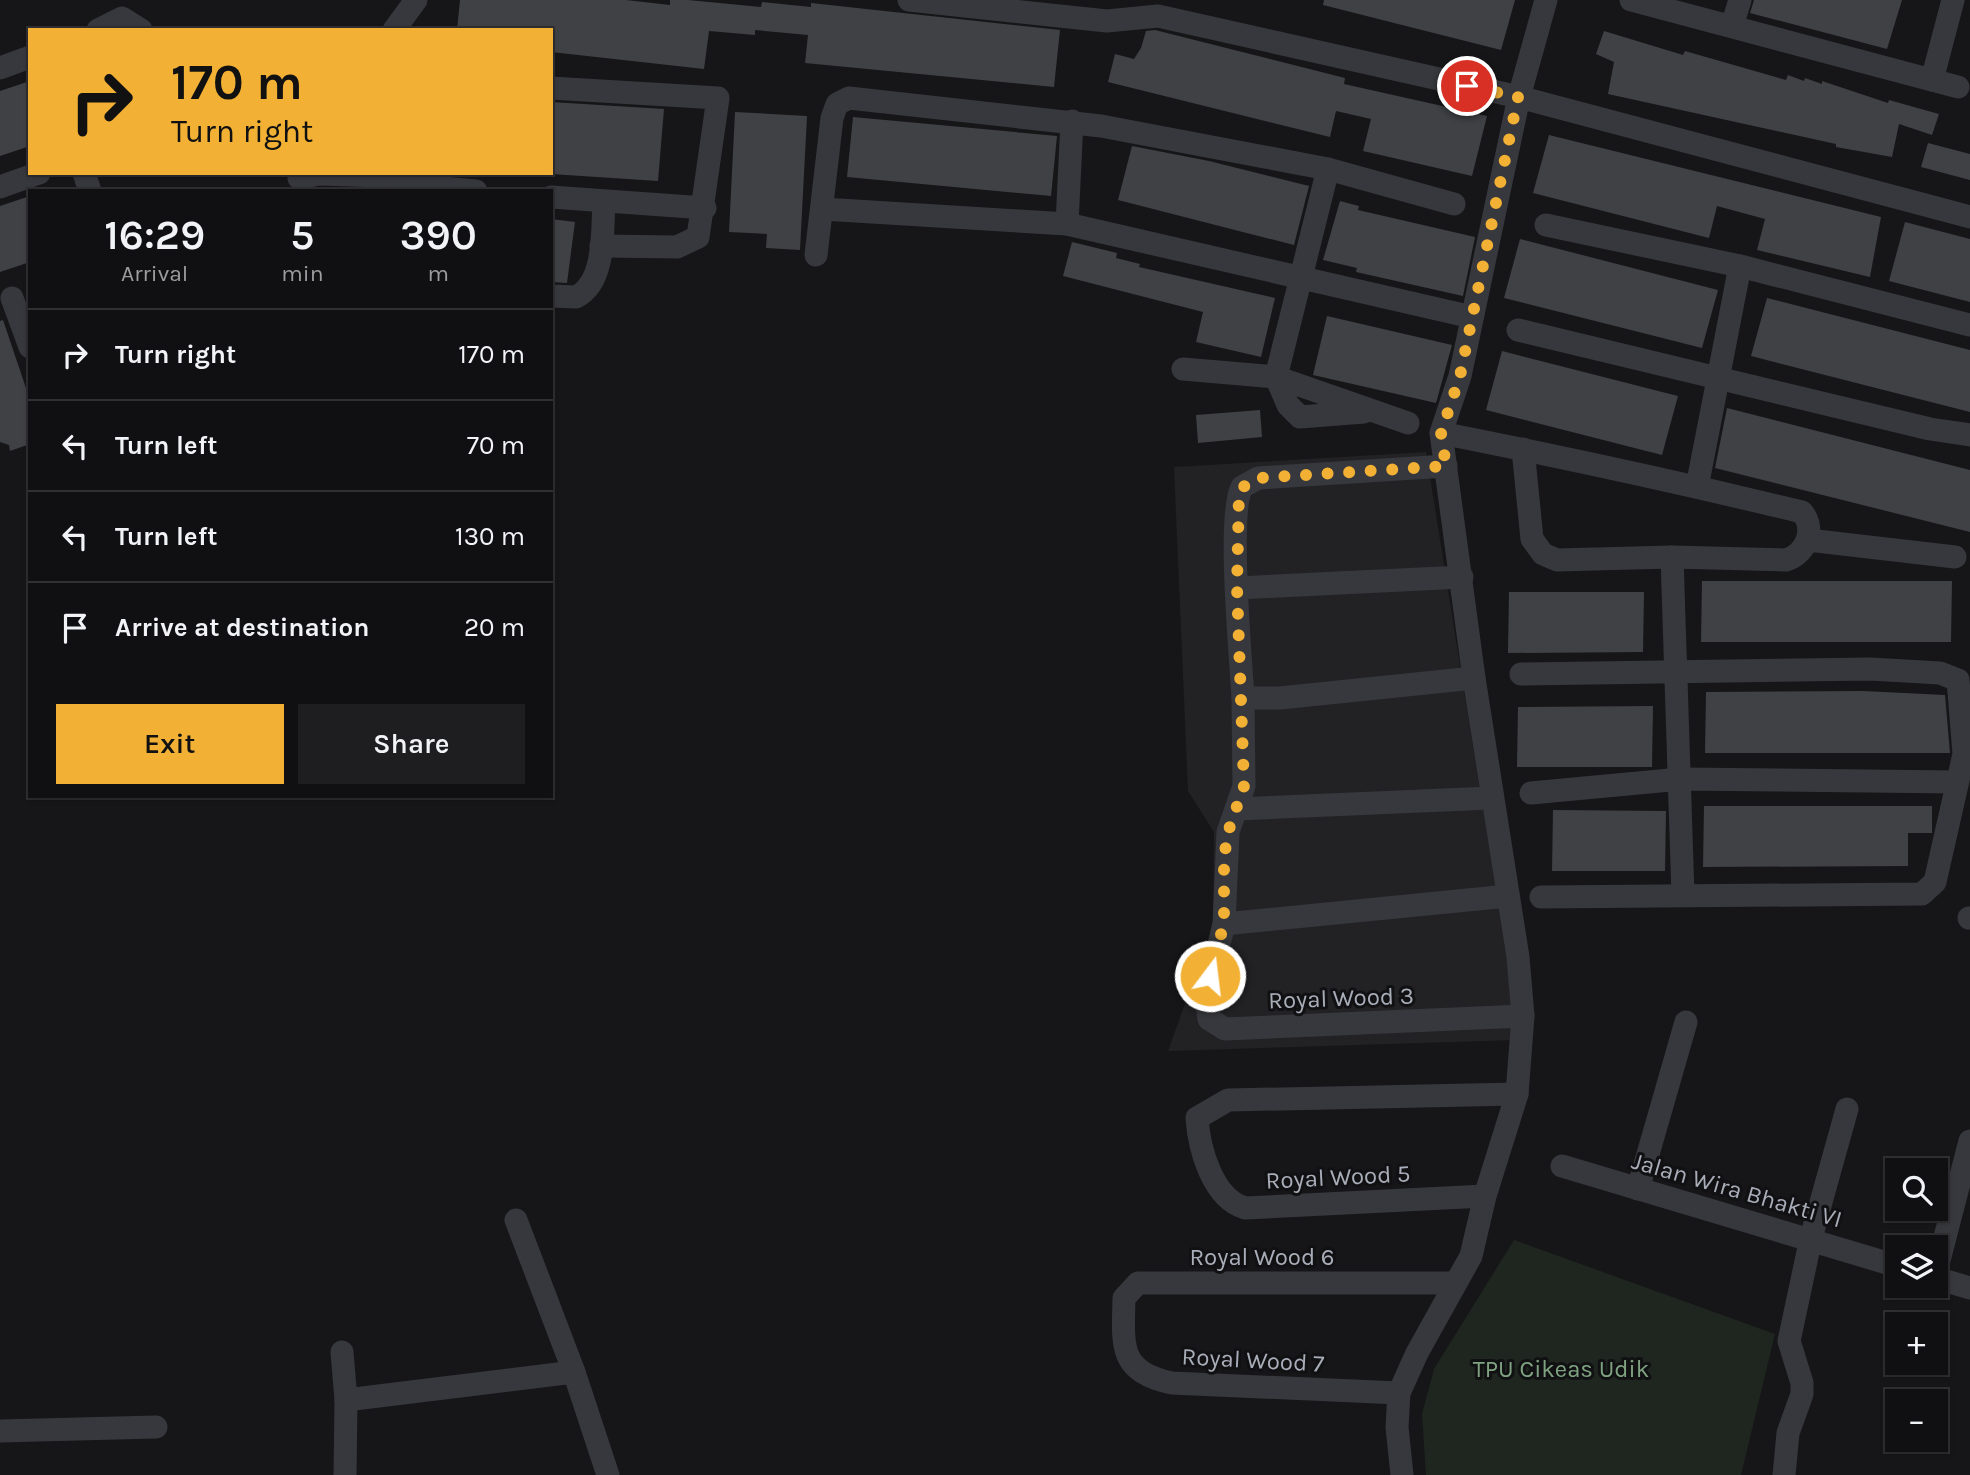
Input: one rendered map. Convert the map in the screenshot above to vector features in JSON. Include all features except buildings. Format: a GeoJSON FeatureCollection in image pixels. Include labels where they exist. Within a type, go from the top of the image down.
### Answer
{"type":"FeatureCollection","features":[{"type":"Feature","properties":{"kind":"street"},"geometry":{"type":"LineString","coordinates":[[395,28],[416,0]]}},
{"type":"Feature","properties":{"kind":"street"},"geometry":{"type":"LineString","coordinates":[[909,0],[1107,21],[1158,16],[1518,97],[1970,218]]}},
{"type":"Feature","properties":{"kind":"street"},"geometry":{"type":"LineString","coordinates":[[1138,0],[1158,16]]}},
{"type":"Feature","properties":{"kind":"street"},"geometry":{"type":"LineString","coordinates":[[1402,1475],[1397,1427],[1399,1393],[1454,1283],[1471,1256],[1485,1196],[1517,1094],[1523,1016],[1518,957],[1491,798],[1441,433],[1460,376],[1518,97],[1546,0]]}},
{"type":"Feature","properties":{"kind":"street"},"geometry":{"type":"LineString","coordinates":[[1631,0],[1958,87]]}},
{"type":"Feature","properties":{"kind":"street"},"geometry":{"type":"LineString","coordinates":[[1732,26],[1740,0]]}},
{"type":"Feature","properties":{"kind":"street"},"geometry":{"type":"LineString","coordinates":[[1932,80],[1954,0]]}},
{"type":"Feature","properties":{"kind":"street"},"geometry":{"type":"LineString","coordinates":[[102,28],[122,18],[138,28]]}},
{"type":"Feature","properties":{"kind":"street"},"geometry":{"type":"LineString","coordinates":[[0,68],[28,58]]}},
{"type":"Feature","properties":{"kind":"street"},"geometry":{"type":"LineString","coordinates":[[553,88],[718,98],[705,208],[698,237],[685,246],[601,246]]}},
{"type":"Feature","properties":{"kind":"street"},"geometry":{"type":"LineString","coordinates":[[816,255],[832,118],[837,104],[849,98],[1072,121],[1328,169],[1454,204]]}},
{"type":"Feature","properties":{"kind":"street"},"geometry":{"type":"LineString","coordinates":[[1067,224],[1072,121]]}},
{"type":"Feature","properties":{"kind":"street"},"geometry":{"type":"LineString","coordinates":[[1276,377],[1328,169]]}},
{"type":"Feature","properties":{"kind":"street"},"geometry":{"type":"LineString","coordinates":[[0,187],[33,175]]}},
{"type":"Feature","properties":{"kind":"street"},"geometry":{"type":"LineString","coordinates":[[299,181],[316,175]]}},
{"type":"Feature","properties":{"kind":"street"},"geometry":{"type":"LineString","coordinates":[[331,175],[461,189]]}},
{"type":"Feature","properties":{"kind":"street"},"geometry":{"type":"LineString","coordinates":[[553,197],[705,208]]}},
{"type":"Feature","properties":{"kind":"street"},"geometry":{"type":"LineString","coordinates":[[553,296],[572,298],[584,293],[592,283],[601,246],[604,202]]}},
{"type":"Feature","properties":{"kind":"street"},"geometry":{"type":"LineString","coordinates":[[823,209],[1067,224],[1301,280],[1472,317]]}},
{"type":"Feature","properties":{"kind":"street"},"geometry":{"type":"LineString","coordinates":[[1546,225],[1740,266],[1970,326]]}},
{"type":"Feature","properties":{"kind":"street"},"geometry":{"type":"LineString","coordinates":[[1697,487],[1740,266]]}},
{"type":"Feature","properties":{"kind":"street"},"geometry":{"type":"LineString","coordinates":[[14,298],[28,342]]}},
{"type":"Feature","properties":{"kind":"street"},"geometry":{"type":"LineString","coordinates":[[1518,330],[1930,429],[1970,435]]}},
{"type":"Feature","properties":{"kind":"street"},"geometry":{"type":"LineString","coordinates":[[1183,369],[1276,377],[1408,423]]}},
{"type":"Feature","properties":{"kind":"street"},"geometry":{"type":"LineString","coordinates":[[1441,433],[1523,449],[1697,487],[1802,512],[1808,525],[1808,540],[1799,553],[1786,560],[1672,557],[1558,560],[1543,554],[1532,539],[1523,449]]}},
{"type":"Feature","properties":{"kind":"street"},"geometry":{"type":"LineString","coordinates":[[1446,466],[1250,480],[1239,492],[1237,587],[1244,786],[1228,832],[1224,858],[1224,923],[1508,896]]}},
{"type":"Feature","properties":{"kind":"street"},"geometry":{"type":"LineString","coordinates":[[1808,540],[1955,557]]}},
{"type":"Feature","properties":{"kind":"street"},"geometry":{"type":"LineString","coordinates":[[1672,557],[1683,895]]}},
{"type":"Feature","properties":{"kind":"street"},"geometry":{"type":"LineString","coordinates":[[1237,587],[1462,577]]}},
{"type":"Feature","properties":{"kind":"street"},"geometry":{"type":"LineString","coordinates":[[1521,674],[1870,668],[1940,673],[1958,680],[1964,754],[1935,882],[1922,894],[1541,897]]}},
{"type":"Feature","properties":{"kind":"street"},"geometry":{"type":"LineString","coordinates":[[1243,698],[1280,698],[1474,678]]}},
{"type":"Feature","properties":{"kind":"street"},"geometry":{"type":"LineString","coordinates":[[1531,793],[1681,779],[1956,782]]}},
{"type":"Feature","properties":{"kind":"street"},"geometry":{"type":"LineString","coordinates":[[1236,809],[1491,798]]}},
{"type":"Feature","properties":{"kind":"street","name":"Royal Wood 3"},"geometry":{"type":"LineString","coordinates":[[1224,923],[1206,998],[1207,1013],[1213,1023],[1225,1029],[1523,1016]]}},
{"type":"Feature","properties":{"kind":"street"},"geometry":{"type":"LineString","coordinates":[[1638,1189],[1686,1022]]}},
{"type":"Feature","properties":{"kind":"street","name":"Royal Wood 5"},"geometry":{"type":"LineString","coordinates":[[1485,1196],[1245,1208],[1226,1200],[1199,1146],[1196,1118],[1228,1100],[1517,1094]]}},
{"type":"Feature","properties":{"kind":"street"},"geometry":{"type":"LineString","coordinates":[[1784,1475],[1788,1433],[1802,1394],[1802,1382],[1789,1341],[1811,1238],[1847,1109]]}},
{"type":"Feature","properties":{"kind":"street"},"geometry":{"type":"LineString","coordinates":[[1946,1235],[1970,1141]]}},
{"type":"Feature","properties":{"kind":"street","name":"Jalan Wira Bhakti VI"},"geometry":{"type":"LineString","coordinates":[[1562,1166],[1885,1262]]}},
{"type":"Feature","properties":{"kind":"street"},"geometry":{"type":"LineString","coordinates":[[516,1220],[574,1372],[608,1475]]}},
{"type":"Feature","properties":{"kind":"street"},"geometry":{"type":"LineString","coordinates":[[1948,1282],[1970,1288]]}},
{"type":"Feature","properties":{"kind":"street","name":"Royal Wood 6"},"geometry":{"type":"LineString","coordinates":[[1123,1345],[1124,1298],[1138,1283],[1454,1283]]}},
{"type":"Feature","properties":{"kind":"street","name":"Royal Wood 7"},"geometry":{"type":"LineString","coordinates":[[1123,1345],[1133,1367],[1152,1379],[1172,1383],[1399,1393]]}},
{"type":"Feature","properties":{"kind":"street"},"geometry":{"type":"LineString","coordinates":[[342,1352],[346,1400],[345,1475]]}},
{"type":"Feature","properties":{"kind":"street"},"geometry":{"type":"LineString","coordinates":[[346,1400],[574,1372]]}},
{"type":"Feature","properties":{"kind":"street"},"geometry":{"type":"LineString","coordinates":[[0,1431],[156,1427]]}},
{"type":"Feature","properties":{"kind":"shaded area"},"geometry":{"type":"Polygon","coordinates":[[[1426,452],[1516,1016],[1516,1040],[1168,1051],[1213,926],[1214,832],[1188,791],[1174,467],[1426,452]]]}},
{"type":"Feature","properties":{"kind":"green space","name":"TPU Cikeas Udik"},"geometry":{"type":"Polygon","coordinates":[[[1514,1240],[1775,1334],[1741,1475],[1426,1475],[1422,1414],[1434,1369],[1514,1240]]]}},
{"type":"Feature","properties":{"kind":"route"},"geometry":{"type":"LineString","coordinates":[[1210,976],[1224,923],[1224,858],[1228,832],[1244,786],[1237,587],[1239,492],[1250,480],[1258,478],[1446,466],[1441,433],[1460,376],[1518,97],[1467,86]]}}]}
